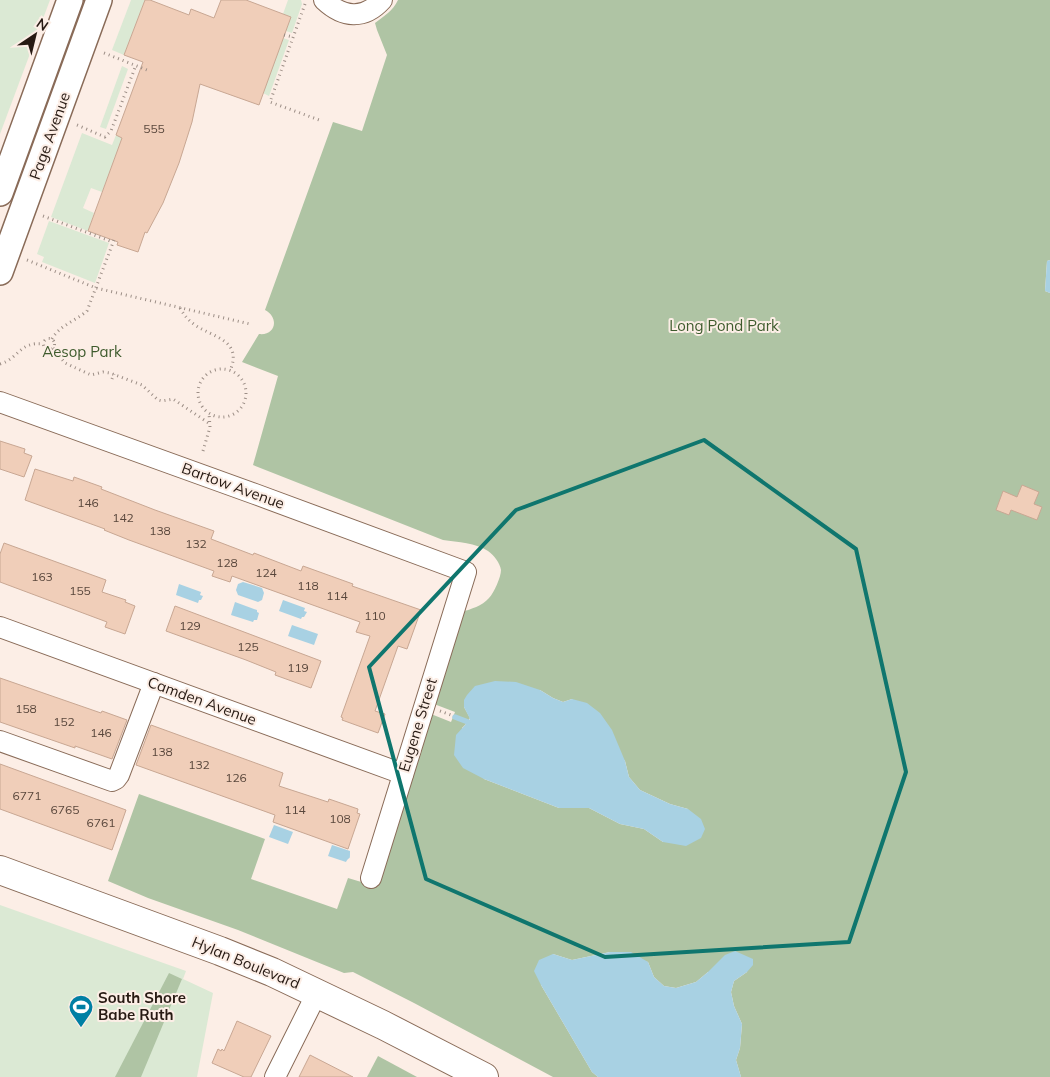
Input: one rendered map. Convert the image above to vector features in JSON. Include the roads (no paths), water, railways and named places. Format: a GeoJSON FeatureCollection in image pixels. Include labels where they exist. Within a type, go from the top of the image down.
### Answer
{"type":"FeatureCollection","features":[{"type":"Feature","properties":{"kind":"main road","name":"Hylan Boulevard"},"geometry":{"type":"LineString","coordinates":[[0,870],[246,962],[317,993],[484,1077]]}},
{"type":"Feature","properties":{"kind":"street","name":"Page Avenue"},"geometry":{"type":"LineString","coordinates":[[0,193],[70,0]]}},
{"type":"Feature","properties":{"kind":"street","name":"Page Avenue"},"geometry":{"type":"LineString","coordinates":[[0,272],[99,0]]}},
{"type":"Feature","properties":{"kind":"street"},"geometry":{"type":"LineString","coordinates":[[315,2],[351,15],[363,13],[374,8],[382,0]]}},
{"type":"Feature","properties":{"kind":"street","name":"Bartow Avenue"},"geometry":{"type":"LineString","coordinates":[[0,402],[466,572]]}},
{"type":"Feature","properties":{"kind":"street","name":"Eugene Street"},"geometry":{"type":"LineString","coordinates":[[371,878],[466,572]]}},
{"type":"Feature","properties":{"kind":"street","name":"Camden Avenue"},"geometry":{"type":"LineString","coordinates":[[0,627],[403,774]]}},
{"type":"Feature","properties":{"kind":"street"},"geometry":{"type":"LineString","coordinates":[[0,741],[112,781],[119,776],[154,683]]}},
{"type":"Feature","properties":{"kind":"street"},"geometry":{"type":"LineString","coordinates":[[275,1077],[317,993]]}},
{"type":"Feature","properties":{"kind":"water"},"geometry":{"type":"Polygon","coordinates":[[[1050,260],[1050,293],[1045,291],[1047,261],[1050,260]]]}},
{"type":"Feature","properties":{"kind":"water"},"geometry":{"type":"Polygon","coordinates":[[[243,582],[262,588],[264,593],[262,600],[258,602],[238,595],[236,590],[238,584],[243,582]]]}},
{"type":"Feature","properties":{"kind":"water"},"geometry":{"type":"Polygon","coordinates":[[[179,584],[201,592],[200,595],[203,596],[201,600],[198,603],[176,595],[179,584]]]}},
{"type":"Feature","properties":{"kind":"water"},"geometry":{"type":"Polygon","coordinates":[[[283,600],[305,608],[304,611],[307,612],[304,617],[301,619],[279,611],[283,600]]]}},
{"type":"Feature","properties":{"kind":"water"},"geometry":{"type":"Polygon","coordinates":[[[235,602],[257,610],[259,613],[257,620],[253,622],[231,615],[235,602]]]}},
{"type":"Feature","properties":{"kind":"water"},"geometry":{"type":"Polygon","coordinates":[[[292,625],[318,634],[314,645],[288,636],[292,625]]]}},
{"type":"Feature","properties":{"kind":"water"},"geometry":{"type":"Polygon","coordinates":[[[495,681],[516,682],[540,690],[563,702],[572,699],[587,703],[600,713],[612,730],[625,761],[629,777],[640,790],[670,804],[688,809],[701,819],[705,829],[701,838],[686,846],[663,842],[644,829],[620,824],[589,808],[559,808],[484,779],[463,768],[454,755],[456,735],[470,719],[464,707],[464,700],[475,686],[495,681]]]}},
{"type":"Feature","properties":{"kind":"water"},"geometry":{"type":"Polygon","coordinates":[[[274,825],[293,832],[288,844],[269,837],[274,825]]]}},
{"type":"Feature","properties":{"kind":"water"},"geometry":{"type":"Polygon","coordinates":[[[332,845],[350,851],[350,857],[346,862],[328,856],[332,845]]]}},
{"type":"Feature","properties":{"kind":"water"},"geometry":{"type":"Polygon","coordinates":[[[735,951],[753,959],[753,965],[747,972],[734,981],[731,992],[734,1006],[742,1024],[740,1048],[736,1060],[741,1077],[598,1077],[592,1072],[534,971],[539,960],[553,954],[572,960],[610,952],[631,952],[648,962],[654,977],[664,986],[676,988],[696,982],[725,955],[735,951]]]}},
{"type":"Feature","properties":{"kind":"waterway"},"geometry":{"type":"LineString","coordinates":[[455,717],[468,722]]}},
{"type":"Feature","properties":{"kind":"place","name":"South Shore Babe Ruth"},"geometry":{"type":"Point","coordinates":[81,1028]}},
{"type":"Feature","properties":{"kind":"park label","name":"Long Pond Park"},"geometry":{"type":"Point","coordinates":[724,326]}},
{"type":"Feature","properties":{"kind":"park label","name":"Aesop Park"},"geometry":{"type":"Point","coordinates":[82,352]}}]}
